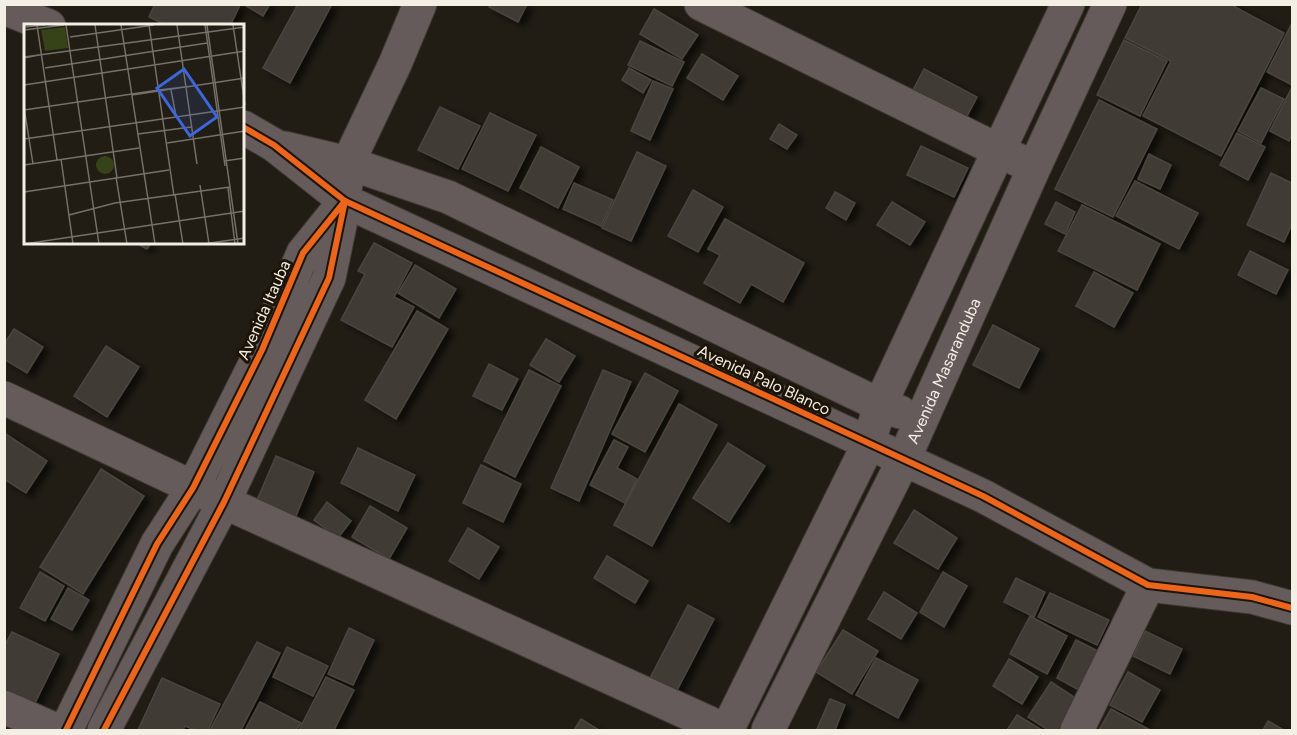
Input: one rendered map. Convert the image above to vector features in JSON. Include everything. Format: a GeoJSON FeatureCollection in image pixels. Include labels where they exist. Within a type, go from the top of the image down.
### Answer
{"type":"FeatureCollection","features":[{"type":"Feature","properties":{"kind":"street"},"geometry":{"type":"LineString","coordinates":[[104,730],[224,502],[329,278],[345,201],[348,164],[420,4]]}},
{"type":"Feature","properties":{"kind":"street"},"geometry":{"type":"LineString","coordinates":[[394,64],[445,4]]}},
{"type":"Feature","properties":{"kind":"street"},"geometry":{"type":"LineString","coordinates":[[701,4],[1034,168]]}},
{"type":"Feature","properties":{"kind":"street"},"geometry":{"type":"LineString","coordinates":[[4,398],[193,488],[726,730],[868,443],[880,405],[1068,4]]}},
{"type":"Feature","properties":{"kind":"street","name":"Avenida Masaranduba"},"geometry":{"type":"LineString","coordinates":[[768,730],[904,459],[1110,4]]}},
{"type":"Feature","properties":{"kind":"street"},"geometry":{"type":"LineString","coordinates":[[4,8],[44,24]]}},
{"type":"Feature","properties":{"kind":"street","name":"Avenida Palo Blanco"},"geometry":{"type":"LineString","coordinates":[[244,128],[274,145],[345,201],[983,496],[1148,585],[1252,597],[1293,608]]}},
{"type":"Feature","properties":{"kind":"street","name":"Avenida Palo Blanco"},"geometry":{"type":"LineString","coordinates":[[274,145],[348,164],[448,197],[880,405],[921,420]]}},
{"type":"Feature","properties":{"kind":"street","name":"Avenida Itauba"},"geometry":{"type":"LineString","coordinates":[[66,730],[157,544],[193,488],[262,350],[303,253],[345,201]]}},
{"type":"Feature","properties":{"kind":"street"},"geometry":{"type":"LineString","coordinates":[[1077,730],[1148,585]]}},
{"type":"Feature","properties":{"kind":"street"},"geometry":{"type":"LineString","coordinates":[[4,707],[56,730]]}},
{"type":"Feature","properties":{"kind":"building"},"geometry":{"type":"Polygon","coordinates":[[[155,4],[240,5],[231,24],[164,24],[149,17],[155,4]]]}},
{"type":"Feature","properties":{"kind":"building"},"geometry":{"type":"Polygon","coordinates":[[[243,4],[270,4],[263,16],[243,4]]]}},
{"type":"Feature","properties":{"kind":"building"},"geometry":{"type":"Polygon","coordinates":[[[298,4],[332,4],[290,83],[263,68],[298,4]]]}},
{"type":"Feature","properties":{"kind":"building"},"geometry":{"type":"Polygon","coordinates":[[[490,4],[527,4],[518,22],[489,7],[490,4]]]}},
{"type":"Feature","properties":{"kind":"building"},"geometry":{"type":"Polygon","coordinates":[[[1142,4],[1236,4],[1235,7],[1284,33],[1221,156],[1143,116],[1171,61],[1125,38],[1142,4]]]}},
{"type":"Feature","properties":{"kind":"building"},"geometry":{"type":"Polygon","coordinates":[[[654,9],[698,35],[682,59],[640,34],[654,9]]]}},
{"type":"Feature","properties":{"kind":"building"},"geometry":{"type":"Polygon","coordinates":[[[1292,23],[1292,85],[1267,72],[1292,23]]]}},
{"type":"Feature","properties":{"kind":"building"},"geometry":{"type":"Polygon","coordinates":[[[1124,40],[1167,61],[1140,116],[1097,95],[1124,40]]]}},
{"type":"Feature","properties":{"kind":"building"},"geometry":{"type":"Polygon","coordinates":[[[640,41],[684,62],[672,86],[628,65],[640,41]]]}},
{"type":"Feature","properties":{"kind":"building"},"geometry":{"type":"Polygon","coordinates":[[[702,54],[738,76],[723,100],[687,78],[702,54]]]}},
{"type":"Feature","properties":{"kind":"building"},"geometry":{"type":"Polygon","coordinates":[[[629,68],[651,80],[643,93],[622,80],[629,68]]]}},
{"type":"Feature","properties":{"kind":"building"},"geometry":{"type":"Polygon","coordinates":[[[924,69],[977,97],[965,120],[912,92],[924,69]]]}},
{"type":"Feature","properties":{"kind":"building"},"geometry":{"type":"Polygon","coordinates":[[[653,81],[673,89],[650,140],[631,131],[653,81]]]}},
{"type":"Feature","properties":{"kind":"building"},"geometry":{"type":"Polygon","coordinates":[[[1292,87],[1292,134],[1289,141],[1270,131],[1292,87]]]}},
{"type":"Feature","properties":{"kind":"building"},"geometry":{"type":"Polygon","coordinates":[[[1261,88],[1284,99],[1261,143],[1238,131],[1261,88]]]}},
{"type":"Feature","properties":{"kind":"building"},"geometry":{"type":"Polygon","coordinates":[[[1099,100],[1157,129],[1113,217],[1055,189],[1099,100]]]}},
{"type":"Feature","properties":{"kind":"building"},"geometry":{"type":"Polygon","coordinates":[[[440,107],[480,126],[458,169],[418,150],[440,107]]]}},
{"type":"Feature","properties":{"kind":"building"},"geometry":{"type":"Polygon","coordinates":[[[490,113],[536,135],[508,191],[462,169],[490,113]]]}},
{"type":"Feature","properties":{"kind":"building"},"geometry":{"type":"Polygon","coordinates":[[[779,124],[797,135],[787,149],[770,139],[779,124]]]}},
{"type":"Feature","properties":{"kind":"building"},"geometry":{"type":"Polygon","coordinates":[[[1237,133],[1265,147],[1248,180],[1220,165],[1237,133]]]}},
{"type":"Feature","properties":{"kind":"building"},"geometry":{"type":"Polygon","coordinates":[[[921,146],[968,168],[954,197],[907,175],[921,146]]]}},
{"type":"Feature","properties":{"kind":"building"},"geometry":{"type":"Polygon","coordinates":[[[541,147],[579,167],[558,208],[520,188],[541,147]]]}},
{"type":"Feature","properties":{"kind":"building"},"geometry":{"type":"Polygon","coordinates":[[[637,152],[666,166],[631,241],[602,228],[637,152]]]}},
{"type":"Feature","properties":{"kind":"building"},"geometry":{"type":"Polygon","coordinates":[[[1149,154],[1171,165],[1160,189],[1138,179],[1149,154]]]}},
{"type":"Feature","properties":{"kind":"building"},"geometry":{"type":"Polygon","coordinates":[[[1271,173],[1292,183],[1292,224],[1284,242],[1247,225],[1271,173]]]}},
{"type":"Feature","properties":{"kind":"building"},"geometry":{"type":"Polygon","coordinates":[[[1135,181],[1198,213],[1179,249],[1116,216],[1135,181]]]}},
{"type":"Feature","properties":{"kind":"building"},"geometry":{"type":"Polygon","coordinates":[[[574,183],[613,200],[601,226],[563,209],[574,183]]]}},
{"type":"Feature","properties":{"kind":"building"},"geometry":{"type":"Polygon","coordinates":[[[693,190],[723,207],[698,252],[668,236],[693,190]]]}},
{"type":"Feature","properties":{"kind":"building"},"geometry":{"type":"Polygon","coordinates":[[[835,192],[855,203],[846,220],[826,208],[835,192]]]}},
{"type":"Feature","properties":{"kind":"building"},"geometry":{"type":"Polygon","coordinates":[[[892,202],[925,222],[910,245],[877,225],[892,202]]]}},
{"type":"Feature","properties":{"kind":"building"},"geometry":{"type":"Polygon","coordinates":[[[1056,202],[1075,212],[1065,234],[1045,224],[1056,202]]]}},
{"type":"Feature","properties":{"kind":"building"},"geometry":{"type":"Polygon","coordinates":[[[1082,205],[1160,244],[1137,290],[1058,251],[1082,205]]]}},
{"type":"Feature","properties":{"kind":"building"},"geometry":{"type":"Polygon","coordinates":[[[725,219],[804,263],[783,302],[751,284],[740,303],[704,283],[720,255],[708,249],[725,219]]]}},
{"type":"Feature","properties":{"kind":"building"},"geometry":{"type":"Polygon","coordinates":[[[374,243],[412,263],[394,297],[414,307],[392,347],[341,320],[365,274],[358,271],[374,243]]]}},
{"type":"Feature","properties":{"kind":"building"},"geometry":{"type":"Polygon","coordinates":[[[138,244],[150,244],[147,249],[138,244]]]}},
{"type":"Feature","properties":{"kind":"building"},"geometry":{"type":"Polygon","coordinates":[[[1250,251],[1288,270],[1276,294],[1238,275],[1250,251]]]}},
{"type":"Feature","properties":{"kind":"building"},"geometry":{"type":"Polygon","coordinates":[[[415,265],[456,289],[439,318],[398,293],[415,265]]]}},
{"type":"Feature","properties":{"kind":"building"},"geometry":{"type":"Polygon","coordinates":[[[1094,272],[1133,293],[1114,327],[1076,306],[1094,272]]]}},
{"type":"Feature","properties":{"kind":"building"},"geometry":{"type":"Polygon","coordinates":[[[417,311],[448,329],[396,419],[365,400],[417,311]]]}},
{"type":"Feature","properties":{"kind":"building"},"geometry":{"type":"Polygon","coordinates":[[[993,325],[1039,349],[1019,388],[973,365],[993,325]]]}},
{"type":"Feature","properties":{"kind":"building"},"geometry":{"type":"Polygon","coordinates":[[[14,329],[43,347],[27,373],[4,359],[4,344],[14,329]]]}},
{"type":"Feature","properties":{"kind":"building"},"geometry":{"type":"Polygon","coordinates":[[[546,339],[575,356],[559,382],[530,365],[546,339]]]}},
{"type":"Feature","properties":{"kind":"building"},"geometry":{"type":"Polygon","coordinates":[[[106,346],[139,367],[107,417],[74,396],[106,346]]]}},
{"type":"Feature","properties":{"kind":"building"},"geometry":{"type":"Polygon","coordinates":[[[489,364],[518,379],[502,410],[473,396],[489,364]]]}},
{"type":"Feature","properties":{"kind":"building"},"geometry":{"type":"Polygon","coordinates":[[[529,370],[561,386],[515,477],[484,461],[529,370]]]}},
{"type":"Feature","properties":{"kind":"building"},"geometry":{"type":"Polygon","coordinates":[[[603,370],[631,382],[579,501],[551,488],[603,370]]]}},
{"type":"Feature","properties":{"kind":"building"},"geometry":{"type":"Polygon","coordinates":[[[645,373],[678,391],[645,452],[612,434],[645,373]]]}},
{"type":"Feature","properties":{"kind":"building"},"geometry":{"type":"Polygon","coordinates":[[[679,404],[717,425],[652,546],[614,525],[679,404]]]}},
{"type":"Feature","properties":{"kind":"building"},"geometry":{"type":"Polygon","coordinates":[[[4,433],[47,461],[26,493],[4,479],[4,433]]]}},
{"type":"Feature","properties":{"kind":"building"},"geometry":{"type":"Polygon","coordinates":[[[614,440],[628,447],[617,468],[637,479],[625,503],[590,485],[614,440]]]}},
{"type":"Feature","properties":{"kind":"building"},"geometry":{"type":"Polygon","coordinates":[[[728,443],[765,466],[729,522],[693,498],[728,443]]]}},
{"type":"Feature","properties":{"kind":"building"},"geometry":{"type":"Polygon","coordinates":[[[358,448],[415,475],[398,511],[341,483],[358,448]]]}},
{"type":"Feature","properties":{"kind":"building"},"geometry":{"type":"Polygon","coordinates":[[[276,456],[314,472],[296,516],[257,500],[276,456]]]}},
{"type":"Feature","properties":{"kind":"building"},"geometry":{"type":"Polygon","coordinates":[[[481,465],[521,484],[503,522],[463,503],[481,465]]]}},
{"type":"Feature","properties":{"kind":"building"},"geometry":{"type":"Polygon","coordinates":[[[101,469],[144,496],[83,594],[40,567],[101,469]]]}},
{"type":"Feature","properties":{"kind":"building"},"geometry":{"type":"Polygon","coordinates":[[[327,502],[351,521],[338,538],[314,520],[327,502]]]}},
{"type":"Feature","properties":{"kind":"building"},"geometry":{"type":"Polygon","coordinates":[[[370,506],[407,528],[389,559],[352,537],[370,506]]]}},
{"type":"Feature","properties":{"kind":"building"},"geometry":{"type":"Polygon","coordinates":[[[914,510],[957,538],[938,569],[894,543],[914,510]]]}},
{"type":"Feature","properties":{"kind":"building"},"geometry":{"type":"Polygon","coordinates":[[[468,528],[499,547],[479,579],[449,561],[468,528]]]}},
{"type":"Feature","properties":{"kind":"building"},"geometry":{"type":"Polygon","coordinates":[[[607,556],[648,581],[635,603],[594,578],[607,556]]]}},
{"type":"Feature","properties":{"kind":"building"},"geometry":{"type":"Polygon","coordinates":[[[40,572],[64,586],[45,621],[20,608],[40,572]]]}},
{"type":"Feature","properties":{"kind":"building"},"geometry":{"type":"Polygon","coordinates":[[[943,572],[967,586],[944,627],[920,612],[943,572]]]}},
{"type":"Feature","properties":{"kind":"building"},"geometry":{"type":"Polygon","coordinates":[[[1016,578],[1045,592],[1034,617],[1004,602],[1016,578]]]}},
{"type":"Feature","properties":{"kind":"building"},"geometry":{"type":"Polygon","coordinates":[[[68,588],[89,600],[72,630],[51,619],[68,588]]]}},
{"type":"Feature","properties":{"kind":"building"},"geometry":{"type":"Polygon","coordinates":[[[884,592],[917,613],[901,639],[868,619],[884,592]]]}},
{"type":"Feature","properties":{"kind":"building"},"geometry":{"type":"Polygon","coordinates":[[[1050,593],[1109,620],[1097,645],[1038,617],[1050,593]]]}},
{"type":"Feature","properties":{"kind":"building"},"geometry":{"type":"Polygon","coordinates":[[[688,605],[714,619],[674,696],[648,682],[688,605]]]}},
{"type":"Feature","properties":{"kind":"building"},"geometry":{"type":"Polygon","coordinates":[[[1030,616],[1067,636],[1047,674],[1010,654],[1030,616]]]}},
{"type":"Feature","properties":{"kind":"building"},"geometry":{"type":"Polygon","coordinates":[[[349,628],[374,640],[353,685],[328,674],[349,628]]]}},
{"type":"Feature","properties":{"kind":"building"},"geometry":{"type":"Polygon","coordinates":[[[843,630],[878,651],[852,694],[816,672],[843,630]]]}},
{"type":"Feature","properties":{"kind":"building"},"geometry":{"type":"Polygon","coordinates":[[[1145,631],[1182,649],[1170,674],[1133,656],[1145,631]]]}},
{"type":"Feature","properties":{"kind":"building"},"geometry":{"type":"Polygon","coordinates":[[[12,632],[59,654],[34,705],[4,690],[4,647],[12,632]]]}},
{"type":"Feature","properties":{"kind":"building"},"geometry":{"type":"Polygon","coordinates":[[[1076,640],[1106,655],[1086,694],[1057,678],[1076,640]]]}},
{"type":"Feature","properties":{"kind":"building"},"geometry":{"type":"Polygon","coordinates":[[[257,642],[280,653],[241,730],[210,730],[257,642]]]}},
{"type":"Feature","properties":{"kind":"building"},"geometry":{"type":"Polygon","coordinates":[[[287,647],[328,666],[313,696],[273,677],[287,647]]]}},
{"type":"Feature","properties":{"kind":"building"},"geometry":{"type":"Polygon","coordinates":[[[876,658],[918,680],[898,718],[856,695],[876,658]]]}},
{"type":"Feature","properties":{"kind":"building"},"geometry":{"type":"Polygon","coordinates":[[[1009,659],[1038,677],[1022,704],[993,686],[1009,659]]]}},
{"type":"Feature","properties":{"kind":"building"},"geometry":{"type":"Polygon","coordinates":[[[1128,672],[1160,690],[1142,722],[1110,705],[1128,672]]]}},
{"type":"Feature","properties":{"kind":"building"},"geometry":{"type":"Polygon","coordinates":[[[326,677],[354,690],[334,730],[299,730],[326,677]]]}},
{"type":"Feature","properties":{"kind":"building"},"geometry":{"type":"Polygon","coordinates":[[[162,678],[220,704],[208,730],[195,730],[185,726],[183,730],[138,730],[162,678]]]}},
{"type":"Feature","properties":{"kind":"building"},"geometry":{"type":"Polygon","coordinates":[[[1051,682],[1080,701],[1060,730],[1048,730],[1028,717],[1051,682]]]}},
{"type":"Feature","properties":{"kind":"building"},"geometry":{"type":"Polygon","coordinates":[[[830,699],[845,705],[835,730],[817,729],[830,699]]]}},
{"type":"Feature","properties":{"kind":"building"},"geometry":{"type":"Polygon","coordinates":[[[260,702],[301,723],[296,730],[245,730],[260,702]]]}},
{"type":"Feature","properties":{"kind":"building"},"geometry":{"type":"Polygon","coordinates":[[[1111,709],[1150,730],[1099,730],[1111,709]]]}},
{"type":"Feature","properties":{"kind":"building"},"geometry":{"type":"Polygon","coordinates":[[[1017,715],[1042,730],[1007,730],[1017,715]]]}},
{"type":"Feature","properties":{"kind":"building"},"geometry":{"type":"Polygon","coordinates":[[[581,719],[599,730],[574,730],[581,719]]]}},
{"type":"Feature","properties":{"kind":"building"},"geometry":{"type":"Polygon","coordinates":[[[1268,721],[1284,730],[1263,730],[1268,721]]]}},
{"type":"Feature","properties":{"kind":"cycle path"},"geometry":{"type":"LineString","coordinates":[[244,128],[274,145],[345,201],[983,496],[1148,585],[1252,597],[1292,608]]}},
{"type":"Feature","properties":{"kind":"cycle path"},"geometry":{"type":"LineString","coordinates":[[66,730],[157,544],[193,488],[262,350],[303,253],[345,201],[329,278],[224,502],[104,730]]}}]}
